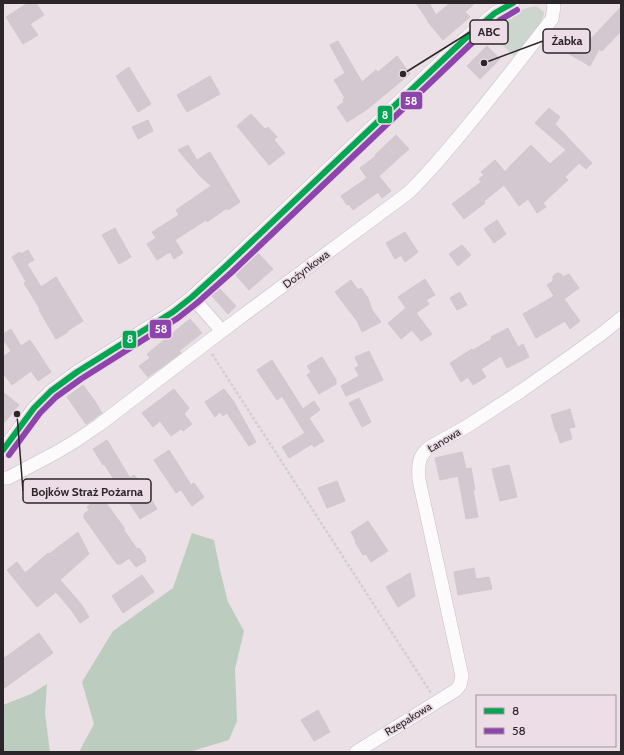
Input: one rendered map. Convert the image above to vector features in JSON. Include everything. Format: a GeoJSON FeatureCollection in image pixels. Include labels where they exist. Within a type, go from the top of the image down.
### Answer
{"type":"FeatureCollection","features":[{"type":"Feature","properties":{"kind":"street"},"geometry":{"type":"LineString","coordinates":[[3,450],[34,408],[51,391],[77,372],[173,312],[192,297],[468,36],[495,14],[513,3]]}},
{"type":"Feature","properties":{"kind":"street","name":"Dożynkowa"},"geometry":{"type":"LineString","coordinates":[[3,478],[8,478],[57,452],[99,425],[416,186],[438,162],[483,107],[552,19],[554,7],[553,3]]}},
{"type":"Feature","properties":{"kind":"street"},"geometry":{"type":"LineString","coordinates":[[192,297],[222,331]]}},
{"type":"Feature","properties":{"kind":"street","name":"Łanowa"},"geometry":{"type":"LineString","coordinates":[[460,685],[462,676],[419,480],[418,468],[421,456],[430,446],[469,425],[572,356],[621,318]]}},
{"type":"Feature","properties":{"kind":"street","name":"Rzepakowa"},"geometry":{"type":"LineString","coordinates":[[356,752],[456,690],[460,685]]}},
{"type":"Feature","properties":{"kind":"path"},"geometry":{"type":"LineString","coordinates":[[206,344],[436,702]]}},
{"type":"Feature","properties":{"kind":"shaded area"},"geometry":{"type":"Polygon","coordinates":[[[536,6],[544,12],[543,17],[537,29],[514,56],[489,32],[517,12],[536,6]]]}},
{"type":"Feature","properties":{"kind":"green space"},"geometry":{"type":"Polygon","coordinates":[[[192,533],[214,540],[228,602],[244,631],[235,669],[237,721],[229,740],[189,752],[79,752],[94,724],[82,682],[113,631],[173,588],[192,533]]]}},
{"type":"Feature","properties":{"kind":"green space"},"geometry":{"type":"Polygon","coordinates":[[[47,684],[45,713],[50,752],[3,752],[3,705],[31,694],[47,684]]]}},
{"type":"Feature","properties":{"kind":"building"},"geometry":{"type":"Polygon","coordinates":[[[28,3],[36,3],[44,15],[30,24],[38,35],[23,44],[6,17],[28,3]]]}},
{"type":"Feature","properties":{"kind":"building"},"geometry":{"type":"Polygon","coordinates":[[[416,3],[429,3],[436,15],[450,3],[475,3],[465,12],[470,17],[443,40],[428,22],[416,3]]]}},
{"type":"Feature","properties":{"kind":"building"},"geometry":{"type":"Polygon","coordinates":[[[621,7],[621,31],[602,51],[599,49],[590,66],[564,51],[573,37],[585,45],[621,7]]]}},
{"type":"Feature","properties":{"kind":"building"},"geometry":{"type":"Polygon","coordinates":[[[338,41],[362,82],[376,70],[378,72],[397,56],[410,74],[366,110],[347,122],[337,107],[344,102],[343,99],[345,98],[334,80],[345,73],[330,45],[338,41]]]}},
{"type":"Feature","properties":{"kind":"building"},"geometry":{"type":"Polygon","coordinates":[[[487,46],[500,59],[480,79],[467,66],[487,46]]]}},
{"type":"Feature","properties":{"kind":"building"},"geometry":{"type":"Polygon","coordinates":[[[129,67],[151,104],[138,112],[116,76],[129,67]]]}},
{"type":"Feature","properties":{"kind":"building"},"geometry":{"type":"Polygon","coordinates":[[[210,76],[220,94],[187,112],[177,95],[210,76]]]}},
{"type":"Feature","properties":{"kind":"building"},"geometry":{"type":"Polygon","coordinates":[[[549,108],[560,117],[555,124],[592,163],[586,169],[579,163],[565,177],[568,180],[543,203],[546,207],[537,213],[528,199],[519,206],[504,185],[484,201],[485,203],[464,219],[452,204],[481,182],[479,179],[484,175],[481,172],[495,160],[505,172],[531,145],[550,164],[566,150],[535,123],[549,108]]]}},
{"type":"Feature","properties":{"kind":"building"},"geometry":{"type":"Polygon","coordinates":[[[251,114],[265,129],[268,127],[277,137],[274,140],[285,153],[269,165],[237,126],[251,114]]]}},
{"type":"Feature","properties":{"kind":"building"},"geometry":{"type":"Polygon","coordinates":[[[148,120],[153,131],[138,139],[132,127],[148,120]]]}},
{"type":"Feature","properties":{"kind":"building"},"geometry":{"type":"Polygon","coordinates":[[[396,135],[409,149],[379,176],[391,191],[382,198],[378,192],[353,210],[349,204],[347,205],[341,196],[367,178],[360,168],[376,156],[375,155],[396,135]]]}},
{"type":"Feature","properties":{"kind":"building"},"geometry":{"type":"Polygon","coordinates":[[[188,145],[197,160],[210,152],[240,202],[228,210],[227,208],[207,222],[206,220],[175,240],[183,253],[174,259],[170,252],[157,260],[147,244],[156,238],[152,232],[179,215],[176,210],[211,186],[200,176],[178,150],[188,145]]]}},
{"type":"Feature","properties":{"kind":"building"},"geometry":{"type":"Polygon","coordinates":[[[497,220],[506,234],[494,243],[484,229],[497,220]]]}},
{"type":"Feature","properties":{"kind":"building"},"geometry":{"type":"Polygon","coordinates":[[[115,228],[131,257],[119,264],[102,235],[115,228]]]}},
{"type":"Feature","properties":{"kind":"building"},"geometry":{"type":"Polygon","coordinates":[[[405,232],[418,252],[405,262],[401,255],[395,259],[386,243],[405,232]]]}},
{"type":"Feature","properties":{"kind":"building"},"geometry":{"type":"Polygon","coordinates":[[[462,245],[471,255],[458,266],[449,254],[462,245]]]}},
{"type":"Feature","properties":{"kind":"building"},"geometry":{"type":"Polygon","coordinates":[[[28,250],[34,260],[27,264],[41,287],[56,277],[83,321],[56,339],[24,283],[26,282],[12,257],[20,252],[21,254],[28,250]]]}},
{"type":"Feature","properties":{"kind":"building"},"geometry":{"type":"Polygon","coordinates":[[[258,253],[273,269],[249,290],[235,274],[258,253]]]}},
{"type":"Feature","properties":{"kind":"building"},"geometry":{"type":"Polygon","coordinates":[[[557,273],[561,274],[563,277],[569,274],[579,288],[564,299],[580,321],[570,329],[565,321],[536,338],[523,314],[554,296],[547,285],[553,281],[553,276],[557,273]]]}},
{"type":"Feature","properties":{"kind":"building"},"geometry":{"type":"Polygon","coordinates":[[[425,279],[435,295],[426,300],[429,304],[416,313],[432,334],[421,341],[412,330],[401,339],[388,323],[406,308],[398,297],[425,279]]]}},
{"type":"Feature","properties":{"kind":"building"},"geometry":{"type":"Polygon","coordinates":[[[351,280],[358,290],[361,288],[368,298],[372,310],[381,322],[362,332],[357,321],[335,292],[351,280]]]}},
{"type":"Feature","properties":{"kind":"building"},"geometry":{"type":"Polygon","coordinates":[[[219,288],[236,306],[228,314],[211,295],[219,288]]]}},
{"type":"Feature","properties":{"kind":"building"},"geometry":{"type":"Polygon","coordinates":[[[460,292],[467,305],[457,310],[450,298],[460,292]]]}},
{"type":"Feature","properties":{"kind":"building"},"geometry":{"type":"Polygon","coordinates":[[[190,319],[202,333],[179,351],[181,353],[148,377],[139,366],[150,358],[147,354],[190,319]]]}},
{"type":"Feature","properties":{"kind":"building"},"geometry":{"type":"Polygon","coordinates":[[[508,328],[518,347],[523,344],[529,357],[507,368],[501,356],[481,369],[486,377],[473,385],[468,377],[461,382],[450,363],[508,328]]]}},
{"type":"Feature","properties":{"kind":"building"},"geometry":{"type":"Polygon","coordinates":[[[11,329],[21,346],[30,340],[51,372],[38,381],[31,371],[12,385],[3,373],[3,357],[11,351],[3,339],[3,334],[11,329]]]}},
{"type":"Feature","properties":{"kind":"building"},"geometry":{"type":"Polygon","coordinates":[[[369,351],[383,380],[346,396],[341,386],[359,376],[355,368],[359,366],[355,357],[369,351]]]}},
{"type":"Feature","properties":{"kind":"building"},"geometry":{"type":"Polygon","coordinates":[[[322,357],[336,380],[336,384],[319,394],[307,375],[311,372],[307,366],[322,357]]]}},
{"type":"Feature","properties":{"kind":"building"},"geometry":{"type":"Polygon","coordinates":[[[272,360],[303,409],[314,401],[320,410],[309,418],[324,441],[314,447],[312,444],[289,458],[282,447],[305,433],[282,396],[277,400],[257,370],[272,360]]]}},
{"type":"Feature","properties":{"kind":"building"},"geometry":{"type":"Polygon","coordinates":[[[83,385],[102,413],[86,424],[67,397],[83,385]]]}},
{"type":"Feature","properties":{"kind":"building"},"geometry":{"type":"Polygon","coordinates":[[[174,389],[189,408],[184,414],[192,424],[183,431],[181,429],[171,436],[160,421],[153,427],[142,413],[174,389]]]}},
{"type":"Feature","properties":{"kind":"building"},"geometry":{"type":"Polygon","coordinates":[[[224,389],[234,402],[256,442],[249,446],[227,413],[223,416],[220,412],[215,417],[205,402],[224,389]]]}},
{"type":"Feature","properties":{"kind":"building"},"geometry":{"type":"Polygon","coordinates":[[[3,392],[19,405],[3,424],[3,392]]]}},
{"type":"Feature","properties":{"kind":"building"},"geometry":{"type":"Polygon","coordinates":[[[359,398],[371,422],[362,427],[349,403],[359,398]]]}},
{"type":"Feature","properties":{"kind":"building"},"geometry":{"type":"Polygon","coordinates":[[[570,409],[575,427],[569,428],[572,439],[560,443],[551,415],[570,409]]]}},
{"type":"Feature","properties":{"kind":"building"},"geometry":{"type":"Polygon","coordinates":[[[107,440],[130,478],[134,475],[141,483],[157,509],[140,519],[93,449],[107,440]]]}},
{"type":"Feature","properties":{"kind":"building"},"geometry":{"type":"Polygon","coordinates":[[[169,450],[191,485],[194,483],[204,497],[192,506],[181,490],[176,493],[154,460],[169,450]]]}},
{"type":"Feature","properties":{"kind":"building"},"geometry":{"type":"Polygon","coordinates":[[[462,452],[466,469],[471,468],[478,517],[466,519],[458,476],[440,480],[435,458],[462,452]]]}},
{"type":"Feature","properties":{"kind":"building"},"geometry":{"type":"Polygon","coordinates":[[[509,465],[517,497],[500,501],[492,469],[509,465]]]}},
{"type":"Feature","properties":{"kind":"building"},"geometry":{"type":"Polygon","coordinates":[[[337,481],[345,501],[327,508],[318,488],[337,481]]]}},
{"type":"Feature","properties":{"kind":"building"},"geometry":{"type":"Polygon","coordinates":[[[101,496],[125,529],[123,529],[137,549],[139,548],[146,558],[144,559],[146,561],[136,567],[129,558],[121,564],[117,564],[84,518],[84,514],[89,510],[87,507],[101,496]]]}},
{"type":"Feature","properties":{"kind":"building"},"geometry":{"type":"Polygon","coordinates":[[[368,521],[388,551],[371,562],[366,554],[363,555],[351,532],[368,521]]]}},
{"type":"Feature","properties":{"kind":"building"},"geometry":{"type":"Polygon","coordinates":[[[78,532],[89,554],[60,580],[81,604],[89,617],[80,623],[56,592],[37,607],[7,570],[17,562],[25,573],[48,553],[49,554],[78,532]]]}},
{"type":"Feature","properties":{"kind":"building"},"geometry":{"type":"Polygon","coordinates":[[[474,568],[476,579],[489,577],[492,589],[458,595],[454,572],[474,568]]]}},
{"type":"Feature","properties":{"kind":"building"},"geometry":{"type":"Polygon","coordinates":[[[410,573],[415,596],[398,607],[386,587],[410,573]]]}},
{"type":"Feature","properties":{"kind":"building"},"geometry":{"type":"Polygon","coordinates":[[[142,575],[154,592],[123,613],[112,596],[142,575]]]}},
{"type":"Feature","properties":{"kind":"building"},"geometry":{"type":"Polygon","coordinates":[[[39,633],[53,653],[3,689],[3,659],[39,633]]]}},
{"type":"Feature","properties":{"kind":"building"},"geometry":{"type":"Polygon","coordinates":[[[318,710],[330,732],[314,741],[301,720],[318,710]]]}},
{"type":"Feature","properties":{"kind":"transit line","name":"8"},"geometry":{"type":"LineString","coordinates":[[3,450],[34,408],[51,391],[77,372],[173,312],[192,297],[468,36],[495,13],[513,3]]}},
{"type":"Feature","properties":{"kind":"transit line","name":"58"},"geometry":{"type":"LineString","coordinates":[[9,455],[40,413],[56,397],[81,379],[178,318],[197,303],[232,272],[473,42],[500,20],[517,10]]}},
{"type":"Feature","properties":{"kind":"place","name":"Żabka"},"geometry":{"type":"Point","coordinates":[484,63]}},
{"type":"Feature","properties":{"kind":"place","name":"ABC"},"geometry":{"type":"Point","coordinates":[403,74]}},
{"type":"Feature","properties":{"kind":"place","name":"Bojków Straż Pożarna"},"geometry":{"type":"Point","coordinates":[17,414]}}]}
